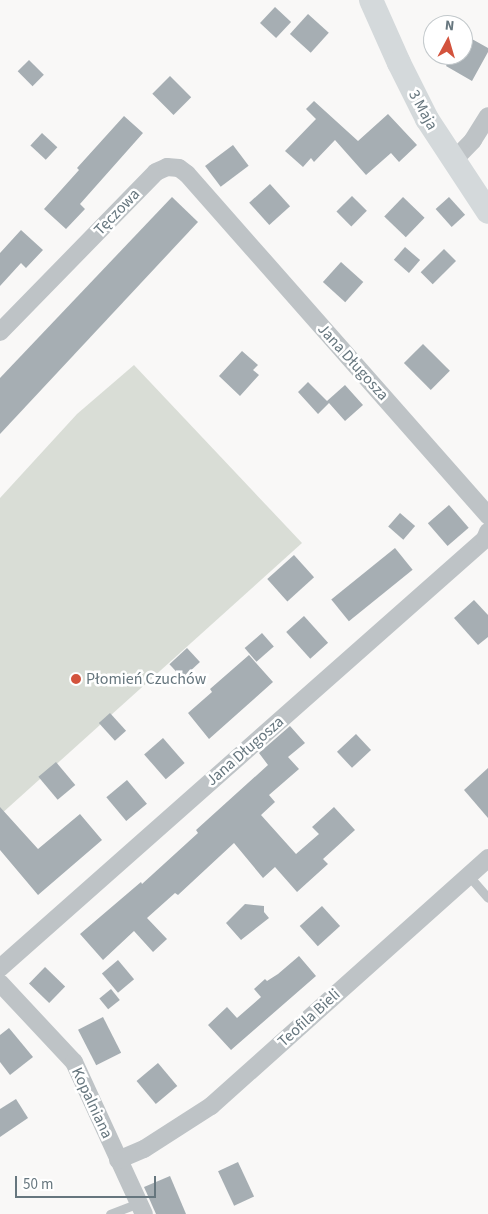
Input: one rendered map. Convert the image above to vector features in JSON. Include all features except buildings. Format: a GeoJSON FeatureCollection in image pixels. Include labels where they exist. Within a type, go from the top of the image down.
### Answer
{"type":"FeatureCollection","features":[{"type":"Feature","properties":{"kind":"main road","name":"3 Maja"},"geometry":{"type":"LineString","coordinates":[[371,0],[407,82],[453,161],[488,212]]}},
{"type":"Feature","properties":{"kind":"street"},"geometry":{"type":"LineString","coordinates":[[453,161],[473,140],[488,116]]}},
{"type":"Feature","properties":{"kind":"street","name":"Tęczowa"},"geometry":{"type":"LineString","coordinates":[[0,332],[161,169],[167,167],[179,168],[187,174],[238,231]]}},
{"type":"Feature","properties":{"kind":"street","name":"Jana Długosza"},"geometry":{"type":"LineString","coordinates":[[238,231],[488,516]]}},
{"type":"Feature","properties":{"kind":"street","name":"Jana Długosza"},"geometry":{"type":"LineString","coordinates":[[0,968],[484,539],[488,532]]}},
{"type":"Feature","properties":{"kind":"street","name":"Teofila Bieli"},"geometry":{"type":"LineString","coordinates":[[118,1160],[144,1149],[211,1106],[488,858]]}},
{"type":"Feature","properties":{"kind":"street","name":"Kopalniana"},"geometry":{"type":"LineString","coordinates":[[0,984],[74,1062],[141,1208]]}},
{"type":"Feature","properties":{"kind":"lane"},"geometry":{"type":"LineString","coordinates":[[468,875],[488,898]]}},
{"type":"Feature","properties":{"kind":"lane"},"geometry":{"type":"LineString","coordinates":[[110,1214],[141,1208]]}},
{"type":"Feature","properties":{"kind":"shaded area","name":"Płomień Czuchów"},"geometry":{"type":"Polygon","coordinates":[[[134,365],[302,543],[0,815],[0,498],[77,414],[134,365]]]}},
{"type":"Feature","properties":{"kind":"place","name":"Płomień Czuchów"},"geometry":{"type":"Point","coordinates":[76,679]}}]}
